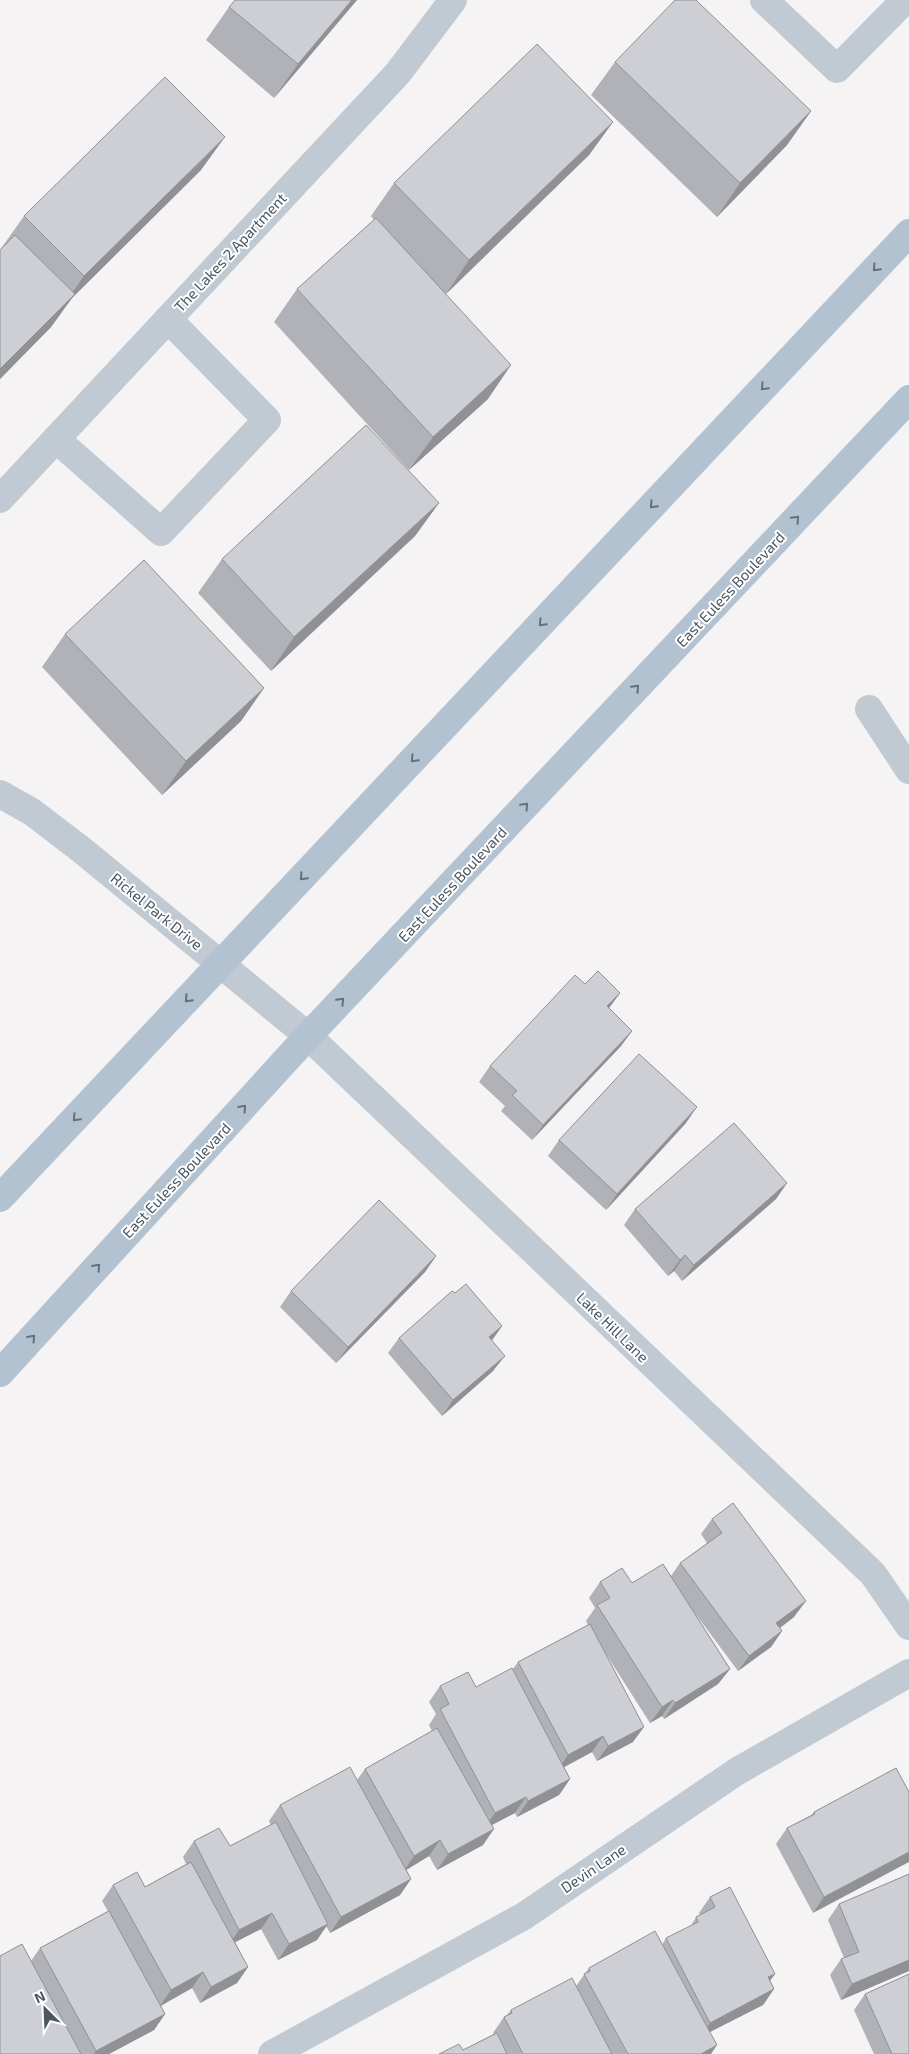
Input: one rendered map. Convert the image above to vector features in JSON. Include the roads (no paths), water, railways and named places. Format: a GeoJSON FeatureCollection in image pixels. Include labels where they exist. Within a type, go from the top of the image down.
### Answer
{"type":"FeatureCollection","features":[{"type":"Feature","properties":{"kind":"main road"},"geometry":{"type":"LineString","coordinates":[[0,1198],[909,233]]}},
{"type":"Feature","properties":{"kind":"main road","name":"East Euless Boulevard"},"geometry":{"type":"LineString","coordinates":[[0,1373],[308,1036],[909,399]]}},
{"type":"Feature","properties":{"kind":"street","name":"The Lakes 2 Apartment"},"geometry":{"type":"LineString","coordinates":[[0,498],[398,73],[453,0]]}},
{"type":"Feature","properties":{"kind":"street"},"geometry":{"type":"LineString","coordinates":[[764,0],[837,69],[905,0]]}},
{"type":"Feature","properties":{"kind":"street"},"geometry":{"type":"LineString","coordinates":[[56,438],[161,532],[267,420],[168,319]]}},
{"type":"Feature","properties":{"kind":"street"},"geometry":{"type":"LineString","coordinates":[[869,709],[909,770]]}},
{"type":"Feature","properties":{"kind":"street","name":"Rickel Park Drive"},"geometry":{"type":"LineString","coordinates":[[0,794],[32,812],[83,851],[308,1036]]}},
{"type":"Feature","properties":{"kind":"street","name":"Lake Hill Lane"},"geometry":{"type":"LineString","coordinates":[[308,1036],[873,1574],[909,1626]]}},
{"type":"Feature","properties":{"kind":"street","name":"Devin Lane"},"geometry":{"type":"LineString","coordinates":[[272,2054],[524,1916],[736,1772],[909,1673]]}}]}
